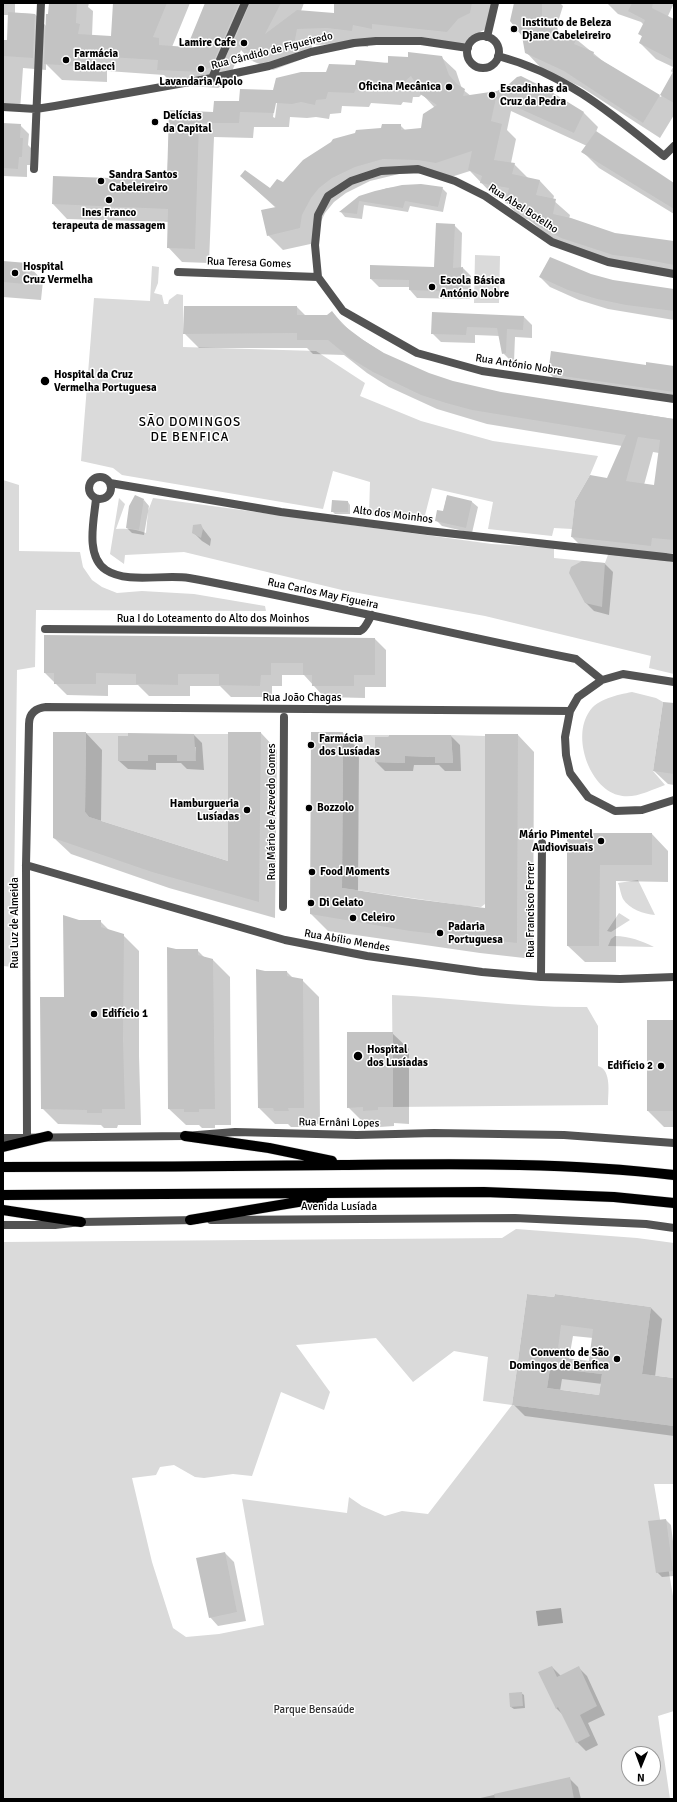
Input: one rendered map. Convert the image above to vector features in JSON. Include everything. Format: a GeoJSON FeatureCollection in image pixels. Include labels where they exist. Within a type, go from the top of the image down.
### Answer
{"type":"FeatureCollection","features":[{"type":"Feature","properties":{"kind":"main road"},"geometry":{"type":"LineString","coordinates":[[3,1147],[48,1136]]}},
{"type":"Feature","properties":{"kind":"main road"},"geometry":{"type":"LineString","coordinates":[[185,1136],[269,1148],[352,1164]]}},
{"type":"Feature","properties":{"kind":"main road"},"geometry":{"type":"LineString","coordinates":[[3,1167],[352,1164],[533,1165],[609,1168],[674,1175]]}},
{"type":"Feature","properties":{"kind":"main road"},"geometry":{"type":"LineString","coordinates":[[190,1220],[359,1192]]}},
{"type":"Feature","properties":{"kind":"main road","name":"Avenida Lusíada"},"geometry":{"type":"LineString","coordinates":[[3,1195],[533,1192],[614,1197],[674,1203]]}},
{"type":"Feature","properties":{"kind":"main road"},"geometry":{"type":"LineString","coordinates":[[3,1210],[81,1222]]}},
{"type":"Feature","properties":{"kind":"street"},"geometry":{"type":"LineString","coordinates":[[34,169],[42,3]]}},
{"type":"Feature","properties":{"kind":"street"},"geometry":{"type":"LineString","coordinates":[[212,78],[245,3]]}},
{"type":"Feature","properties":{"kind":"street"},"geometry":{"type":"LineString","coordinates":[[487,37],[495,3]]}},
{"type":"Feature","properties":{"kind":"street"},"geometry":{"type":"LineString","coordinates":[[487,37],[496,43],[499,50],[498,56],[495,63],[490,66],[478,67],[472,63],[469,58],[468,48],[475,39],[487,37]]}},
{"type":"Feature","properties":{"kind":"street","name":"Rua Cândido de Figueiredo"},"geometry":{"type":"LineString","coordinates":[[3,107],[36,109],[212,78],[269,66],[311,52],[354,43],[376,41],[421,41],[468,48]]}},
{"type":"Feature","properties":{"kind":"street"},"geometry":{"type":"LineString","coordinates":[[498,56],[524,63],[566,84],[608,110],[664,156],[674,146]]}},
{"type":"Feature","properties":{"kind":"street","name":"Rua Abel Botelho"},"geometry":{"type":"LineString","coordinates":[[318,277],[315,245],[318,215],[328,196],[350,181],[382,171],[418,168],[455,181],[485,196],[552,242],[608,262],[674,274]]}},
{"type":"Feature","properties":{"kind":"street","name":"Rua Teresa Gomes"},"geometry":{"type":"LineString","coordinates":[[178,272],[318,277]]}},
{"type":"Feature","properties":{"kind":"street","name":"Rua António Nobre"},"geometry":{"type":"LineString","coordinates":[[318,277],[342,311],[417,353],[482,371],[674,399]]}},
{"type":"Feature","properties":{"kind":"street","name":"Rua Carlos May Figueira"},"geometry":{"type":"LineString","coordinates":[[110,483],[108,479],[100,476],[92,479],[88,487],[89,492],[96,499],[93,551],[99,562],[106,570],[121,576],[186,578],[372,615],[576,659],[602,680]]}},
{"type":"Feature","properties":{"kind":"street"},"geometry":{"type":"LineString","coordinates":[[96,499],[109,496],[111,492],[110,483]]}},
{"type":"Feature","properties":{"kind":"street","name":"Alto dos Moinhos"},"geometry":{"type":"LineString","coordinates":[[110,483],[296,514],[428,531],[674,558]]}},
{"type":"Feature","properties":{"kind":"street","name":"Rua I do Loteamento do Alto dos Moinhos"},"geometry":{"type":"LineString","coordinates":[[45,630],[360,631],[364,628],[372,615]]}},
{"type":"Feature","properties":{"kind":"street"},"geometry":{"type":"LineString","coordinates":[[674,682],[624,674],[602,680],[578,697],[570,712],[565,737],[566,755],[570,773],[588,798],[615,811],[642,810],[674,800]]}},
{"type":"Feature","properties":{"kind":"street","name":"Rua João Chagas"},"geometry":{"type":"LineString","coordinates":[[35,711],[43,707],[62,707],[570,712]]}},
{"type":"Feature","properties":{"kind":"street","name":"Rua Luz de Almeida"},"geometry":{"type":"LineString","coordinates":[[27,1137],[26,865],[29,720],[35,711]]}},
{"type":"Feature","properties":{"kind":"street","name":"Rua Mário de Azevedo Gomes"},"geometry":{"type":"LineString","coordinates":[[283,906],[284,717]]}},
{"type":"Feature","properties":{"kind":"street","name":"Rua Francisco Ferrer"},"geometry":{"type":"LineString","coordinates":[[541,977],[542,843]]}},
{"type":"Feature","properties":{"kind":"street","name":"Rua Abílio Mendes"},"geometry":{"type":"LineString","coordinates":[[26,865],[303,944],[430,966],[541,977],[620,979],[674,977]]}},
{"type":"Feature","properties":{"kind":"street","name":"Rua Ernâni Lopes"},"geometry":{"type":"LineString","coordinates":[[3,1138],[48,1136],[185,1136],[235,1132],[358,1135],[502,1134],[612,1138],[674,1143]]}},
{"type":"Feature","properties":{"kind":"street","name":"Avenida Lusíada"},"geometry":{"type":"LineString","coordinates":[[3,1225],[55,1225],[81,1222],[190,1220],[515,1218],[646,1224],[674,1228]]}},
{"type":"Feature","properties":{"kind":"green space"},"geometry":{"type":"Polygon","coordinates":[[[475,255],[500,256],[499,303],[474,303],[475,255]]]}},
{"type":"Feature","properties":{"kind":"green space"},"geometry":{"type":"Polygon","coordinates":[[[152,266],[159,267],[158,283],[154,293],[162,295],[164,304],[168,304],[169,300],[177,294],[183,295],[183,347],[316,351],[365,383],[360,396],[421,421],[493,441],[598,456],[590,475],[575,501],[572,529],[554,528],[552,536],[488,529],[493,502],[432,488],[424,519],[369,515],[370,482],[333,471],[323,509],[122,475],[113,468],[81,461],[94,298],[150,301],[152,266]]]}},
{"type":"Feature","properties":{"kind":"green space"},"geometry":{"type":"Polygon","coordinates":[[[3,480],[19,485],[19,551],[80,552],[83,567],[92,580],[102,587],[117,593],[142,591],[194,594],[265,606],[266,611],[36,610],[35,667],[17,670],[13,967],[3,966],[3,480]]]}},
{"type":"Feature","properties":{"kind":"green space"},"geometry":{"type":"Polygon","coordinates":[[[119,498],[125,504],[116,529],[131,529],[146,533],[148,511],[153,498],[492,544],[554,548],[554,558],[605,563],[609,552],[674,562],[674,674],[649,668],[651,656],[485,616],[342,590],[184,552],[125,555],[124,564],[110,554],[119,498]]]}},
{"type":"Feature","properties":{"kind":"green space"},"geometry":{"type":"Polygon","coordinates":[[[632,692],[656,698],[663,702],[653,771],[665,785],[642,794],[624,796],[608,790],[599,782],[592,772],[586,760],[582,734],[584,722],[589,712],[597,704],[608,698],[632,692]]]}},
{"type":"Feature","properties":{"kind":"green space"},"geometry":{"type":"Polygon","coordinates":[[[86,733],[128,733],[128,736],[118,736],[118,761],[147,761],[148,755],[177,755],[178,761],[195,761],[196,747],[194,747],[194,734],[228,734],[228,861],[89,817],[85,812],[86,733]]]}},
{"type":"Feature","properties":{"kind":"green space"},"geometry":{"type":"Polygon","coordinates":[[[343,735],[389,735],[388,737],[375,738],[375,762],[405,763],[405,756],[435,757],[453,763],[451,735],[485,736],[485,904],[481,907],[467,906],[342,888],[343,735]]]}},
{"type":"Feature","properties":{"kind":"green space"},"geometry":{"type":"Polygon","coordinates":[[[638,880],[655,915],[629,906],[623,899],[618,883],[638,880]]]}},
{"type":"Feature","properties":{"kind":"green space"},"geometry":{"type":"Polygon","coordinates":[[[619,913],[630,920],[611,932],[607,931],[619,913]]]}},
{"type":"Feature","properties":{"kind":"green space"},"geometry":{"type":"Polygon","coordinates":[[[615,936],[635,939],[654,947],[608,946],[611,939],[615,936]]]}},
{"type":"Feature","properties":{"kind":"green space"},"geometry":{"type":"Polygon","coordinates":[[[392,995],[538,1006],[587,1007],[598,1026],[598,1066],[602,1068],[607,1077],[609,1088],[608,1105],[393,1107],[392,995]]]}},
{"type":"Feature","properties":{"kind":"green space","name":"Parque Bensaúde"},"geometry":{"type":"Polygon","coordinates":[[[516,1229],[637,1238],[674,1243],[674,1378],[642,1374],[651,1307],[555,1294],[554,1297],[527,1294],[512,1405],[674,1426],[674,1484],[654,1484],[674,1602],[674,1711],[658,1716],[670,1799],[3,1799],[3,1242],[502,1238],[516,1229]],[[376,1338],[296,1345],[330,1392],[324,1410],[281,1392],[252,1476],[233,1474],[204,1478],[195,1477],[174,1465],[160,1467],[156,1475],[132,1478],[152,1562],[173,1628],[186,1637],[219,1634],[264,1625],[242,1499],[347,1513],[349,1497],[362,1506],[385,1516],[402,1511],[428,1514],[512,1405],[483,1401],[488,1357],[454,1351],[413,1382],[376,1338]]]}},
{"type":"Feature","properties":{"kind":"green space"},"geometry":{"type":"Polygon","coordinates":[[[550,1368],[602,1374],[599,1395],[547,1388],[550,1368]]]}},
{"type":"Feature","properties":{"kind":"shaded area"},"geometry":{"type":"Polygon","coordinates":[[[561,1608],[563,1623],[538,1626],[536,1611],[561,1608]]]}},
{"type":"Feature","properties":{"kind":"building"},"geometry":{"type":"Polygon","coordinates":[[[49,3],[77,3],[76,23],[80,24],[78,34],[111,36],[113,3],[167,3],[153,37],[159,38],[159,45],[187,47],[205,3],[239,3],[211,67],[201,72],[157,70],[158,60],[92,56],[92,67],[44,64],[46,14],[48,14],[49,3]]]}},
{"type":"Feature","properties":{"kind":"building"},"geometry":{"type":"Polygon","coordinates":[[[250,3],[281,3],[265,34],[297,10],[334,13],[334,3],[472,3],[470,13],[458,19],[447,32],[372,24],[372,29],[353,25],[352,31],[327,28],[297,29],[295,40],[257,54],[233,44],[250,3]]]}},
{"type":"Feature","properties":{"kind":"building"},"geometry":{"type":"Polygon","coordinates":[[[514,3],[542,3],[542,26],[577,38],[574,44],[594,52],[593,55],[660,95],[643,123],[564,71],[525,53],[522,36],[510,21],[514,3]]]}},
{"type":"Feature","properties":{"kind":"building"},"geometry":{"type":"Polygon","coordinates":[[[632,3],[653,3],[652,8],[674,19],[674,61],[639,43],[642,36],[638,34],[645,20],[628,11],[632,3]]]}},
{"type":"Feature","properties":{"kind":"building"},"geometry":{"type":"Polygon","coordinates":[[[8,12],[35,14],[33,58],[3,56],[3,40],[7,40],[8,12]]]}},
{"type":"Feature","properties":{"kind":"building"},"geometry":{"type":"Polygon","coordinates":[[[408,52],[442,56],[449,75],[457,84],[465,89],[463,96],[497,91],[508,85],[517,77],[521,76],[545,88],[584,112],[574,133],[496,98],[491,121],[502,124],[494,160],[515,163],[512,174],[540,180],[536,195],[556,199],[553,214],[571,218],[615,233],[674,241],[674,265],[613,255],[561,238],[535,224],[529,220],[535,209],[505,203],[509,188],[480,183],[482,176],[468,170],[472,151],[436,163],[417,160],[383,159],[355,167],[332,178],[319,188],[311,198],[302,215],[300,228],[267,236],[261,210],[276,207],[240,176],[245,170],[270,188],[277,179],[283,182],[303,160],[331,142],[333,139],[355,133],[356,130],[381,128],[382,124],[401,124],[401,130],[421,128],[423,114],[437,105],[420,94],[420,90],[411,76],[404,82],[398,83],[397,88],[389,88],[386,91],[356,89],[354,93],[328,92],[326,99],[316,100],[315,105],[301,102],[292,104],[276,103],[274,113],[240,112],[239,123],[199,123],[195,249],[167,248],[168,209],[52,204],[53,176],[167,180],[169,110],[213,112],[214,101],[239,101],[240,89],[273,90],[276,78],[301,72],[326,72],[329,64],[355,65],[356,60],[388,63],[388,56],[408,57],[408,52]]]}},
{"type":"Feature","properties":{"kind":"building"},"geometry":{"type":"Polygon","coordinates":[[[674,70],[674,103],[660,95],[674,70]]]}},
{"type":"Feature","properties":{"kind":"building"},"geometry":{"type":"Polygon","coordinates":[[[3,123],[21,124],[20,138],[23,138],[22,157],[19,157],[18,169],[3,168],[3,123]]]}},
{"type":"Feature","properties":{"kind":"building"},"geometry":{"type":"Polygon","coordinates":[[[596,131],[674,183],[674,209],[581,152],[596,131]]]}},
{"type":"Feature","properties":{"kind":"building"},"geometry":{"type":"Polygon","coordinates":[[[421,184],[443,187],[438,207],[405,201],[403,208],[359,201],[357,214],[339,212],[359,196],[402,185],[421,184]]]}},
{"type":"Feature","properties":{"kind":"building"},"geometry":{"type":"Polygon","coordinates":[[[436,223],[455,224],[453,268],[463,267],[463,292],[409,290],[409,280],[370,279],[370,265],[434,267],[436,223]]]}},
{"type":"Feature","properties":{"kind":"building"},"geometry":{"type":"Polygon","coordinates":[[[550,257],[591,274],[613,280],[674,289],[674,311],[626,305],[597,299],[568,290],[539,277],[550,257]]]}},
{"type":"Feature","properties":{"kind":"building","name":"Hospital Cruz Vermelha"},"geometry":{"type":"Polygon","coordinates":[[[3,261],[27,263],[25,284],[3,282],[3,261]]]}},
{"type":"Feature","properties":{"kind":"building"},"geometry":{"type":"Polygon","coordinates":[[[184,306],[297,306],[297,315],[327,315],[332,311],[342,324],[363,340],[384,353],[429,373],[453,381],[501,392],[674,419],[674,540],[652,538],[651,546],[571,537],[575,501],[590,475],[607,478],[626,435],[472,410],[446,403],[421,395],[373,372],[350,358],[328,340],[297,340],[297,333],[183,334],[184,306]],[[638,437],[626,481],[654,485],[660,440],[638,437]]]}},
{"type":"Feature","properties":{"kind":"building"},"geometry":{"type":"Polygon","coordinates":[[[432,312],[524,316],[523,330],[507,329],[506,353],[502,354],[497,328],[467,327],[466,335],[431,334],[432,312]]]}},
{"type":"Feature","properties":{"kind":"building"},"geometry":{"type":"Polygon","coordinates":[[[551,351],[646,365],[646,362],[674,366],[674,392],[548,374],[551,351]]]}},
{"type":"Feature","properties":{"kind":"building"},"geometry":{"type":"Polygon","coordinates":[[[135,495],[144,499],[139,530],[126,528],[129,506],[135,495]]]}},
{"type":"Feature","properties":{"kind":"building"},"geometry":{"type":"Polygon","coordinates":[[[447,495],[472,501],[466,528],[435,521],[437,510],[443,511],[447,495]]]}},
{"type":"Feature","properties":{"kind":"building"},"geometry":{"type":"Polygon","coordinates":[[[332,500],[348,501],[348,512],[331,512],[332,500]]]}},
{"type":"Feature","properties":{"kind":"building"},"geometry":{"type":"Polygon","coordinates":[[[201,524],[203,529],[201,538],[192,533],[193,525],[201,524]]]}},
{"type":"Feature","properties":{"kind":"building"},"geometry":{"type":"Polygon","coordinates":[[[582,561],[605,563],[602,607],[585,603],[569,573],[571,567],[582,561]]]}},
{"type":"Feature","properties":{"kind":"building"},"geometry":{"type":"Polygon","coordinates":[[[44,635],[375,638],[375,675],[354,675],[354,686],[312,686],[312,675],[303,675],[303,663],[271,663],[271,675],[261,675],[260,686],[219,685],[219,674],[178,674],[178,685],[136,684],[136,674],[96,673],[96,684],[54,684],[54,673],[44,673],[44,635]]]}},
{"type":"Feature","properties":{"kind":"building"},"geometry":{"type":"Polygon","coordinates":[[[663,702],[674,703],[674,774],[653,771],[663,702]]]}},
{"type":"Feature","properties":{"kind":"building"},"geometry":{"type":"Polygon","coordinates":[[[53,732],[86,732],[85,812],[89,817],[228,861],[228,732],[261,732],[259,902],[152,872],[53,838],[53,732]]]}},
{"type":"Feature","properties":{"kind":"building"},"geometry":{"type":"Polygon","coordinates":[[[311,732],[343,732],[342,888],[485,908],[485,734],[518,734],[517,943],[410,931],[310,914],[311,732]]]}},
{"type":"Feature","properties":{"kind":"building"},"geometry":{"type":"Polygon","coordinates":[[[128,733],[194,734],[196,761],[177,761],[177,755],[148,755],[148,761],[118,761],[118,736],[128,736],[128,733]]]}},
{"type":"Feature","properties":{"kind":"building"},"geometry":{"type":"Polygon","coordinates":[[[389,735],[451,735],[453,763],[435,763],[435,757],[405,756],[405,763],[375,762],[375,737],[388,737],[389,735]]]}},
{"type":"Feature","properties":{"kind":"building"},"geometry":{"type":"Polygon","coordinates":[[[567,833],[652,833],[652,865],[600,865],[599,946],[567,946],[567,833]]]}},
{"type":"Feature","properties":{"kind":"building"},"geometry":{"type":"Polygon","coordinates":[[[63,915],[79,920],[101,920],[101,927],[124,934],[123,1040],[125,1109],[102,1109],[102,1113],[87,1113],[87,1110],[41,1109],[40,997],[64,997],[63,915]]]}},
{"type":"Feature","properties":{"kind":"building"},"geometry":{"type":"Polygon","coordinates":[[[167,947],[176,949],[198,949],[198,955],[213,959],[215,1109],[199,1109],[199,1112],[184,1112],[184,1109],[168,1109],[167,947]]]}},
{"type":"Feature","properties":{"kind":"building"},"geometry":{"type":"Polygon","coordinates":[[[256,969],[265,971],[287,971],[287,976],[303,979],[304,1108],[288,1108],[289,1111],[274,1111],[273,1108],[258,1108],[256,969]]]}},
{"type":"Feature","properties":{"kind":"building","name":"Edifício 2"},"geometry":{"type":"Polygon","coordinates":[[[647,1020],[674,1020],[674,1111],[647,1111],[647,1020]]]}},
{"type":"Feature","properties":{"kind":"building"},"geometry":{"type":"Polygon","coordinates":[[[347,1032],[393,1032],[393,1107],[378,1107],[378,1110],[363,1111],[363,1107],[347,1108],[347,1032]]]}},
{"type":"Feature","properties":{"kind":"building","name":"Convento de São Domingos de Benfica"},"geometry":{"type":"Polygon","coordinates":[[[527,1294],[554,1297],[555,1294],[651,1307],[642,1374],[674,1378],[674,1426],[512,1405],[527,1294]],[[561,1325],[557,1357],[589,1361],[593,1329],[561,1325]],[[550,1368],[547,1388],[599,1395],[602,1374],[550,1368]]]}},
{"type":"Feature","properties":{"kind":"building"},"geometry":{"type":"Polygon","coordinates":[[[666,1519],[673,1571],[656,1573],[648,1521],[666,1519]]]}},
{"type":"Feature","properties":{"kind":"building"},"geometry":{"type":"Polygon","coordinates":[[[225,1552],[237,1612],[209,1618],[196,1558],[225,1552]]]}},
{"type":"Feature","properties":{"kind":"building"},"geometry":{"type":"Polygon","coordinates":[[[552,1666],[557,1677],[579,1666],[597,1706],[580,1715],[590,1736],[576,1743],[558,1707],[556,1709],[538,1672],[552,1666]]]}},
{"type":"Feature","properties":{"kind":"building"},"geometry":{"type":"Polygon","coordinates":[[[522,1692],[523,1706],[510,1707],[509,1693],[522,1692]]]}},
{"type":"Feature","properties":{"kind":"building"},"geometry":{"type":"Polygon","coordinates":[[[570,1777],[574,1799],[495,1799],[494,1794],[570,1777]]]}},
{"type":"Feature","properties":{"kind":"place","name":"Instituto de Beleza Djane Cabeleireiro"},"geometry":{"type":"Point","coordinates":[514,29]}},
{"type":"Feature","properties":{"kind":"place","name":"Lamire Cafe"},"geometry":{"type":"Point","coordinates":[244,43]}},
{"type":"Feature","properties":{"kind":"place","name":"Farmácia Baldacci"},"geometry":{"type":"Point","coordinates":[66,60]}},
{"type":"Feature","properties":{"kind":"place","name":"Lavandaria Apolo"},"geometry":{"type":"Point","coordinates":[201,69]}},
{"type":"Feature","properties":{"kind":"place","name":"Oficina Mecânica"},"geometry":{"type":"Point","coordinates":[449,87]}},
{"type":"Feature","properties":{"kind":"place","name":"Escadinhas da Cruz da Pedra"},"geometry":{"type":"Point","coordinates":[492,95]}},
{"type":"Feature","properties":{"kind":"place","name":"Delícias da Capital"},"geometry":{"type":"Point","coordinates":[155,122]}},
{"type":"Feature","properties":{"kind":"place","name":"Sandra Santos Cabeleireiro"},"geometry":{"type":"Point","coordinates":[101,181]}},
{"type":"Feature","properties":{"kind":"place","name":"Ines Franco terapeuta de massagem"},"geometry":{"type":"Point","coordinates":[109,200]}},
{"type":"Feature","properties":{"kind":"place","name":"Hospital Cruz Vermelha"},"geometry":{"type":"Point","coordinates":[15,273]}},
{"type":"Feature","properties":{"kind":"place","name":"Escola Básica António Nobre"},"geometry":{"type":"Point","coordinates":[432,287]}},
{"type":"Feature","properties":{"kind":"place","name":"Hospital da Cruz Vermelha Portuguesa"},"geometry":{"type":"Point","coordinates":[45,381]}},
{"type":"Feature","properties":{"kind":"place","name":"Farmácia dos Lusíadas"},"geometry":{"type":"Point","coordinates":[311,745]}},
{"type":"Feature","properties":{"kind":"place","name":"Bozzolo"},"geometry":{"type":"Point","coordinates":[309,808]}},
{"type":"Feature","properties":{"kind":"place","name":"Hamburgueria Lusíadas"},"geometry":{"type":"Point","coordinates":[247,810]}},
{"type":"Feature","properties":{"kind":"place","name":"Mário Pimentel Audiovisuais"},"geometry":{"type":"Point","coordinates":[601,841]}},
{"type":"Feature","properties":{"kind":"place","name":"Food Moments"},"geometry":{"type":"Point","coordinates":[312,872]}},
{"type":"Feature","properties":{"kind":"place","name":"Di Gelato"},"geometry":{"type":"Point","coordinates":[311,903]}},
{"type":"Feature","properties":{"kind":"place","name":"Celeiro"},"geometry":{"type":"Point","coordinates":[353,918]}},
{"type":"Feature","properties":{"kind":"place","name":"Padaria Portuguesa"},"geometry":{"type":"Point","coordinates":[440,933]}},
{"type":"Feature","properties":{"kind":"place","name":"Edifício 1"},"geometry":{"type":"Point","coordinates":[94,1014]}},
{"type":"Feature","properties":{"kind":"place","name":"Hospital dos Lusíadas"},"geometry":{"type":"Point","coordinates":[358,1056]}},
{"type":"Feature","properties":{"kind":"place","name":"Edifício 2"},"geometry":{"type":"Point","coordinates":[661,1066]}},
{"type":"Feature","properties":{"kind":"place","name":"Convento de São Domingos de Benfica"},"geometry":{"type":"Point","coordinates":[617,1359]}},
{"type":"Feature","properties":{"kind":"district","name":"SÃO DOMINGOS DE BENFICA"},"geometry":{"type":"Point","coordinates":[190,430]}}]}
